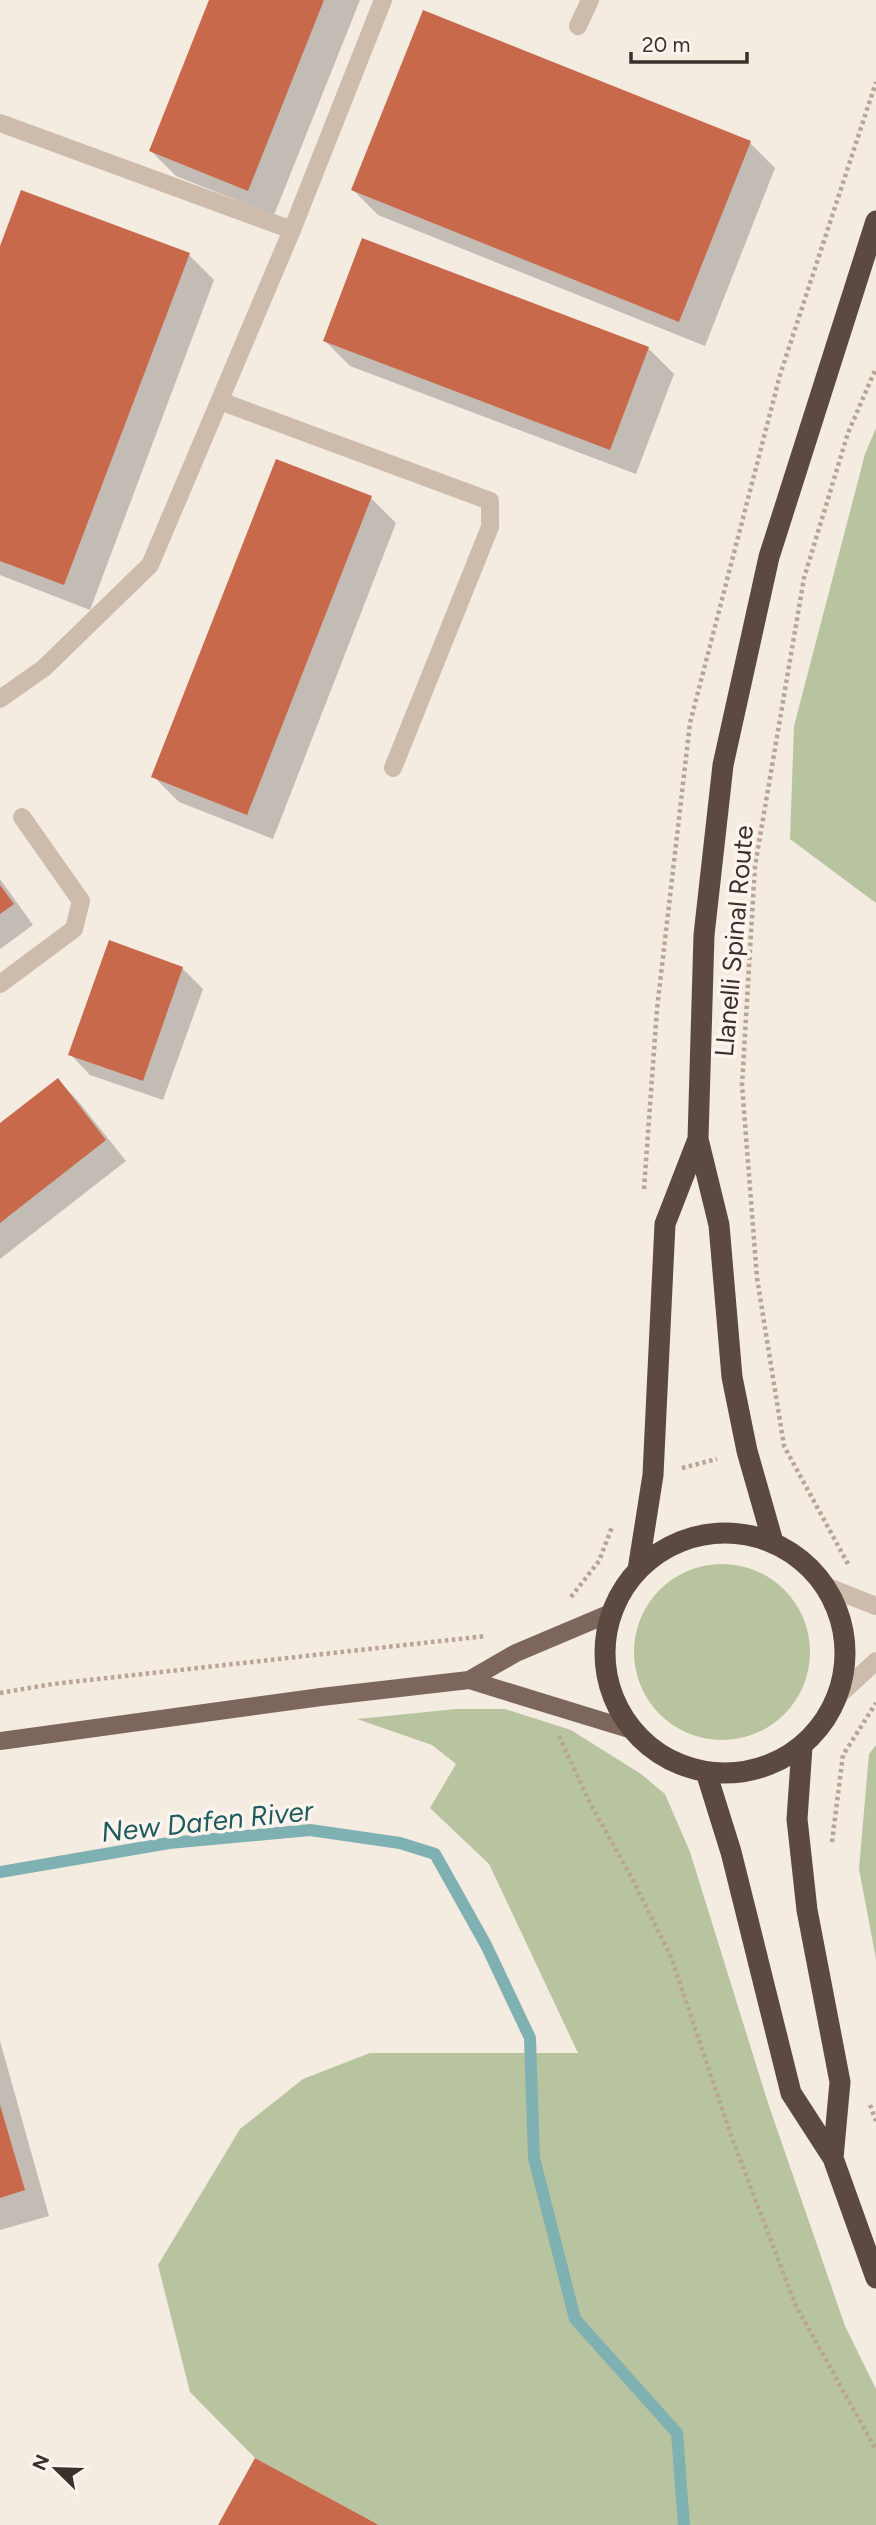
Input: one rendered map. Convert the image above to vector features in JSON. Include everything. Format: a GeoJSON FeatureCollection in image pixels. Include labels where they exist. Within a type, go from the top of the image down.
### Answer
{"type":"FeatureCollection","features":[{"type":"Feature","properties":{"kind":"highway"},"geometry":{"type":"LineString","coordinates":[[773,1542],[747,1451],[732,1377],[719,1225],[698,1139],[704,935],[723,765],[769,557],[876,221]]}},
{"type":"Feature","properties":{"kind":"highway"},"geometry":{"type":"LineString","coordinates":[[638,1570],[653,1475],[665,1224],[698,1139]]}},
{"type":"Feature","properties":{"kind":"highway"},"geometry":{"type":"LineString","coordinates":[[737,1533],[773,1542],[802,1560],[825,1586],[841,1621],[846,1659],[838,1696],[823,1724],[802,1746],[773,1764],[740,1773],[706,1772],[678,1765],[653,1750],[632,1730],[611,1693],[605,1653],[613,1612],[623,1590],[638,1570],[667,1548],[701,1535],[737,1533]]}},
{"type":"Feature","properties":{"kind":"highway"},"geometry":{"type":"LineString","coordinates":[[802,1746],[797,1819],[807,1910],[840,2082],[833,2158]]}},
{"type":"Feature","properties":{"kind":"highway"},"geometry":{"type":"LineString","coordinates":[[706,1772],[731,1852],[791,2093],[833,2158],[876,2278]]}},
{"type":"Feature","properties":{"kind":"main road"},"geometry":{"type":"LineString","coordinates":[[0,1741],[321,1697],[468,1680],[516,1653],[613,1612]]}},
{"type":"Feature","properties":{"kind":"main road"},"geometry":{"type":"LineString","coordinates":[[468,1680],[632,1730]]}},
{"type":"Feature","properties":{"kind":"lane"},"geometry":{"type":"LineString","coordinates":[[0,699],[44,668],[150,565],[292,230],[383,0]]}},
{"type":"Feature","properties":{"kind":"lane"},"geometry":{"type":"LineString","coordinates":[[578,26],[590,0]]}},
{"type":"Feature","properties":{"kind":"lane"},"geometry":{"type":"LineString","coordinates":[[0,123],[292,230]]}},
{"type":"Feature","properties":{"kind":"lane"},"geometry":{"type":"LineString","coordinates":[[219,401],[490,501],[490,527],[393,768]]}},
{"type":"Feature","properties":{"kind":"lane"},"geometry":{"type":"LineString","coordinates":[[0,984],[74,929],[81,901],[22,817]]}},
{"type":"Feature","properties":{"kind":"lane"},"geometry":{"type":"LineString","coordinates":[[825,1586],[873,1604]]}},
{"type":"Feature","properties":{"kind":"lane"},"geometry":{"type":"LineString","coordinates":[[838,1696],[876,1661]]}},
{"type":"Feature","properties":{"kind":"path","name":"Llanelli Spinal Route"},"geometry":{"type":"LineString","coordinates":[[873,1604],[784,1446],[757,1278],[742,1085],[755,866],[804,578],[848,433],[876,368]]}},
{"type":"Feature","properties":{"kind":"path"},"geometry":{"type":"LineString","coordinates":[[653,1475],[747,1451],[784,1446]]}},
{"type":"Feature","properties":{"kind":"path"},"geometry":{"type":"LineString","coordinates":[[567,1603],[599,1561],[617,1515]]}},
{"type":"Feature","properties":{"kind":"path"},"geometry":{"type":"LineString","coordinates":[[0,1693],[53,1684],[491,1635]]}},
{"type":"Feature","properties":{"kind":"path"},"geometry":{"type":"LineString","coordinates":[[524,1698],[555,1727],[590,1803],[633,1880],[671,1957],[730,2135],[795,2304],[876,2450]]}},
{"type":"Feature","properties":{"kind":"path"},"geometry":{"type":"LineString","coordinates":[[832,1844],[843,1755],[876,1702]]}},
{"type":"Feature","properties":{"kind":"path"},"geometry":{"type":"LineString","coordinates":[[867,2096],[876,2121]]}},
{"type":"Feature","properties":{"kind":"green space"},"geometry":{"type":"Polygon","coordinates":[[[876,428],[876,903],[790,839],[794,726],[865,454],[876,428]]]}},
{"type":"Feature","properties":{"kind":"green space"},"geometry":{"type":"Polygon","coordinates":[[[722,1564],[756,1571],[784,1590],[803,1618],[810,1652],[803,1686],[784,1714],[756,1733],[722,1740],[688,1733],[660,1714],[641,1686],[634,1652],[641,1618],[660,1590],[688,1571],[722,1564]]]}},
{"type":"Feature","properties":{"kind":"green space"},"geometry":{"type":"Polygon","coordinates":[[[456,1709],[505,1709],[571,1730],[641,1774],[665,1794],[690,1852],[768,2103],[845,2326],[876,2389],[876,2525],[379,2525],[255,2458],[190,2392],[158,2265],[240,2129],[303,2079],[370,2053],[578,2053],[489,1864],[430,1808],[456,1764],[432,1745],[357,1719],[456,1709]]]}},
{"type":"Feature","properties":{"kind":"green space"},"geometry":{"type":"Polygon","coordinates":[[[876,1745],[876,1959],[859,1869],[869,1754],[876,1745]]]}},
{"type":"Feature","properties":{"kind":"building"},"geometry":{"type":"Polygon","coordinates":[[[209,0],[324,0],[248,191],[149,151],[209,0]]]}},
{"type":"Feature","properties":{"kind":"building"},"geometry":{"type":"Polygon","coordinates":[[[423,10],[751,141],[679,322],[351,190],[423,10]]]}},
{"type":"Feature","properties":{"kind":"building"},"geometry":{"type":"Polygon","coordinates":[[[21,190],[190,253],[64,585],[0,561],[0,246],[21,190]]]}},
{"type":"Feature","properties":{"kind":"building"},"geometry":{"type":"Polygon","coordinates":[[[362,238],[649,347],[610,450],[323,341],[362,238]]]}},
{"type":"Feature","properties":{"kind":"building"},"geometry":{"type":"Polygon","coordinates":[[[276,459],[372,496],[247,815],[151,777],[276,459]]]}},
{"type":"Feature","properties":{"kind":"building"},"geometry":{"type":"Polygon","coordinates":[[[0,885],[14,904],[0,914],[0,885]]]}},
{"type":"Feature","properties":{"kind":"building"},"geometry":{"type":"Polygon","coordinates":[[[109,940],[183,967],[143,1081],[68,1055],[109,940]]]}},
{"type":"Feature","properties":{"kind":"building"},"geometry":{"type":"Polygon","coordinates":[[[58,1078],[106,1140],[0,1223],[0,1123],[58,1078]]]}},
{"type":"Feature","properties":{"kind":"building"},"geometry":{"type":"Polygon","coordinates":[[[0,2105],[25,2190],[0,2198],[0,2105]]]}},
{"type":"Feature","properties":{"kind":"building"},"geometry":{"type":"Polygon","coordinates":[[[255,2458],[379,2525],[218,2525],[255,2458]]]}},
{"type":"Feature","properties":{"kind":"waterway","name":"New Dafen River"},"geometry":{"type":"LineString","coordinates":[[0,1872],[169,1843],[310,1830],[400,1843],[435,1854],[486,1945],[530,2038],[534,2158],[575,2319],[677,2433],[684,2525]]}}]}
